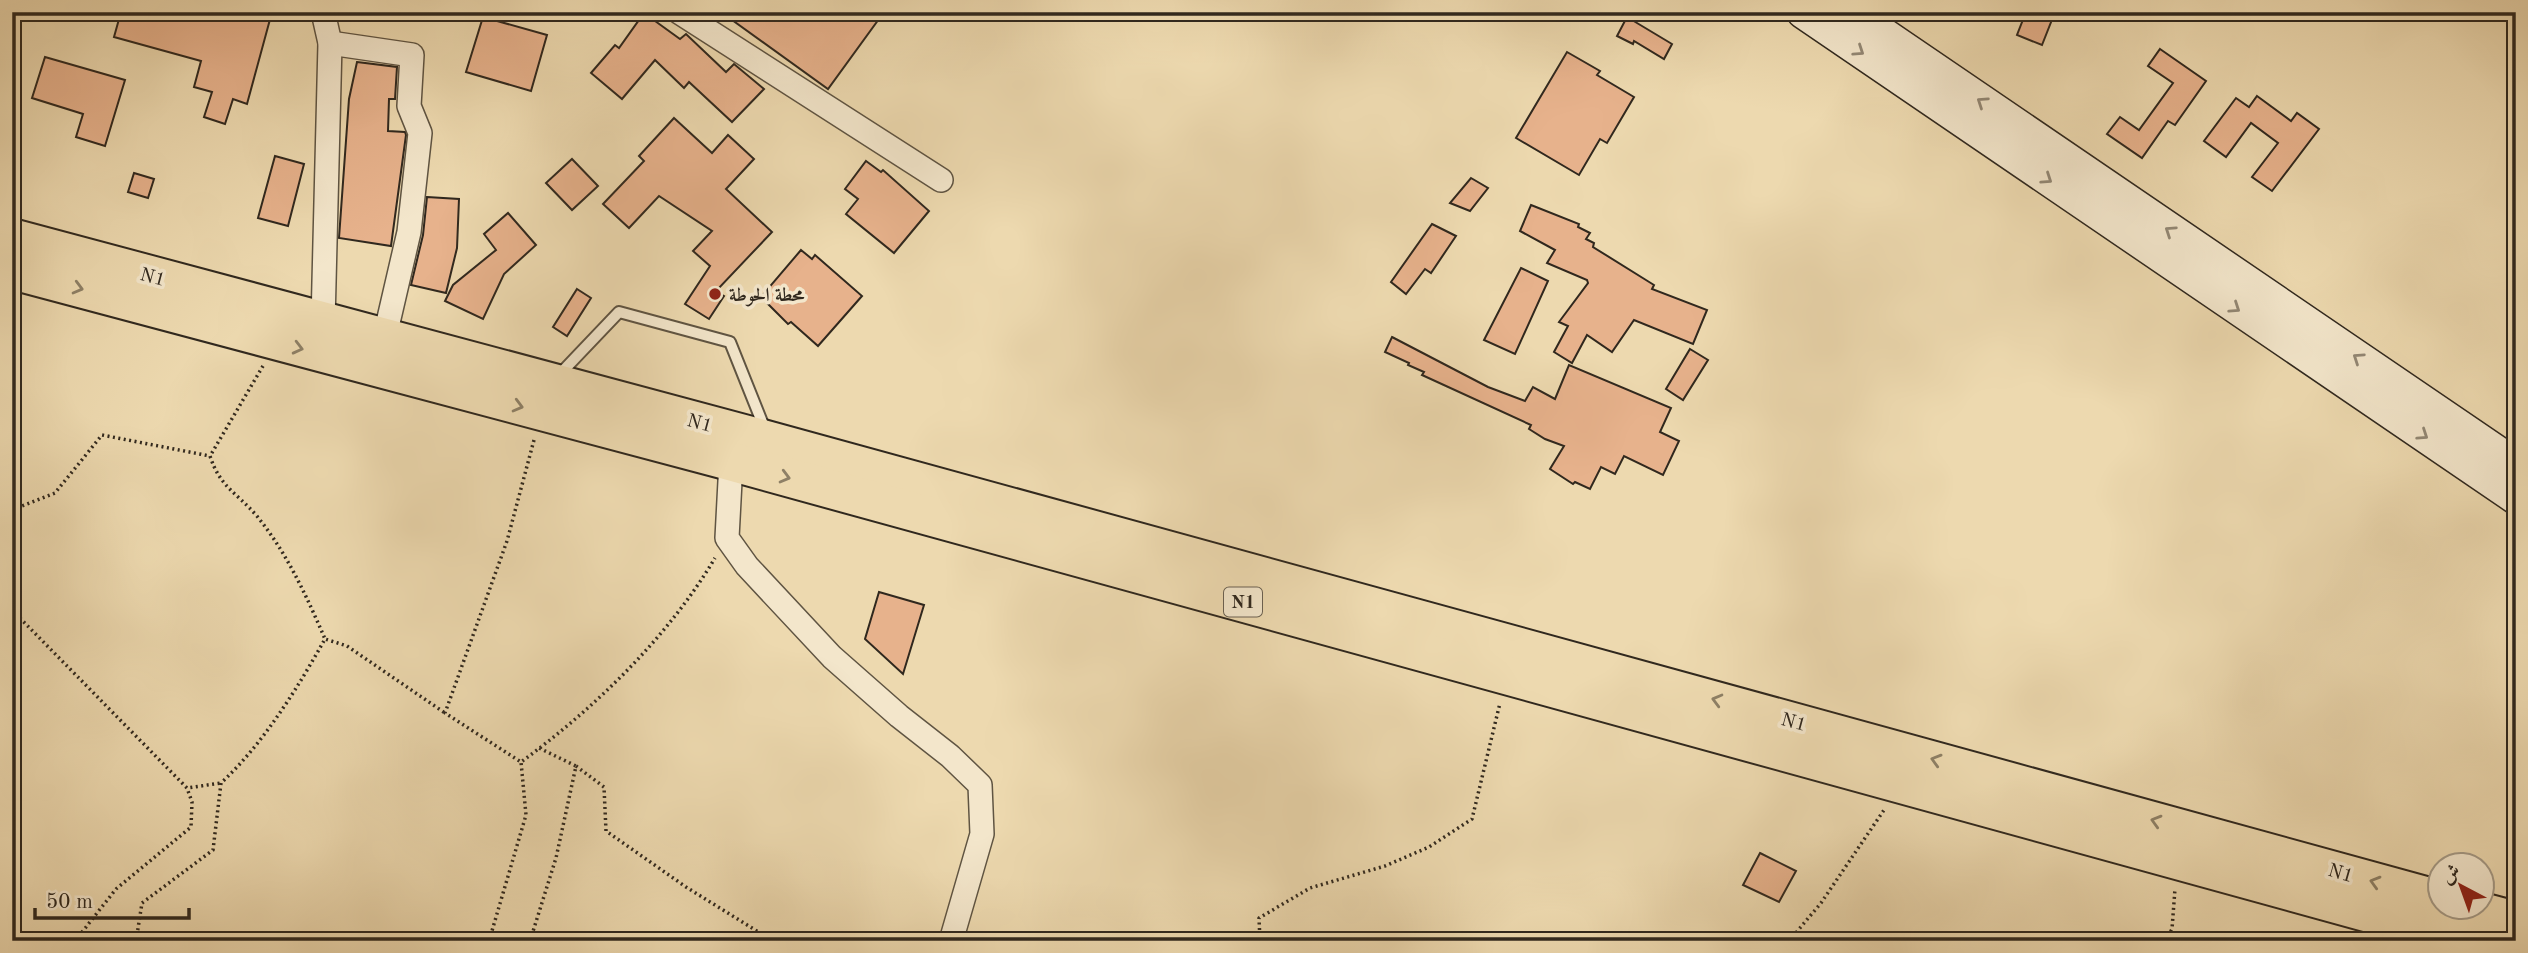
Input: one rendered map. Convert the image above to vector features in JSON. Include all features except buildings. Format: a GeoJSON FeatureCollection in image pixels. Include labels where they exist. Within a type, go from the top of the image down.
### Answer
{"type":"FeatureCollection","features":[{"type":"Feature","properties":{"kind":"highway","name":"N1"},"geometry":{"type":"LineString","coordinates":[[12,238],[384,340],[731,462],[2471,941]]}},
{"type":"Feature","properties":{"kind":"highway","name":"N1"},"geometry":{"type":"LineString","coordinates":[[12,270],[275,342],[770,441],[2426,896]]}},
{"type":"Feature","properties":{"kind":"highway"},"geometry":{"type":"LineString","coordinates":[[2496,916],[2516,921]]}},
{"type":"Feature","properties":{"kind":"main road"},"geometry":{"type":"LineString","coordinates":[[1803,12],[2213,277],[2516,465]]}},
{"type":"Feature","properties":{"kind":"main road"},"geometry":{"type":"LineString","coordinates":[[1851,12],[2516,498]]}},
{"type":"Feature","properties":{"kind":"street"},"geometry":{"type":"LineString","coordinates":[[323,12],[330,43],[323,322]]}},
{"type":"Feature","properties":{"kind":"street"},"geometry":{"type":"LineString","coordinates":[[679,12],[941,180]]}},
{"type":"Feature","properties":{"kind":"street"},"geometry":{"type":"LineString","coordinates":[[330,43],[412,55],[409,106],[420,133],[409,232],[384,340]]}},
{"type":"Feature","properties":{"kind":"street"},"geometry":{"type":"LineString","coordinates":[[731,462],[727,538],[747,566],[832,657],[899,716],[950,755],[980,785],[982,834],[951,941]]}},
{"type":"Feature","properties":{"kind":"lane"},"geometry":{"type":"LineString","coordinates":[[547,397],[619,312],[730,342],[770,441]]}},
{"type":"Feature","properties":{"kind":"path"},"geometry":{"type":"LineString","coordinates":[[275,342],[253,387],[210,456],[216,476],[257,516],[302,586],[325,639],[347,646],[521,762]]}},
{"type":"Feature","properties":{"kind":"path"},"geometry":{"type":"LineString","coordinates":[[445,713],[507,541],[547,397]]}},
{"type":"Feature","properties":{"kind":"path"},"geometry":{"type":"LineString","coordinates":[[12,510],[55,493],[102,435],[210,456]]}},
{"type":"Feature","properties":{"kind":"path"},"geometry":{"type":"LineString","coordinates":[[521,762],[560,733],[650,644],[701,581],[727,538]]}},
{"type":"Feature","properties":{"kind":"path"},"geometry":{"type":"LineString","coordinates":[[12,610],[187,788],[192,802],[191,827],[116,888],[75,941]]}},
{"type":"Feature","properties":{"kind":"path"},"geometry":{"type":"LineString","coordinates":[[187,788],[221,783],[239,766],[304,676],[325,639]]}},
{"type":"Feature","properties":{"kind":"path"},"geometry":{"type":"LineString","coordinates":[[1260,941],[1259,918],[1310,887],[1385,866],[1429,847],[1472,819],[1489,759],[1506,674]]}},
{"type":"Feature","properties":{"kind":"path"},"geometry":{"type":"LineString","coordinates":[[539,748],[576,766],[604,788],[606,831],[686,887],[773,941]]}},
{"type":"Feature","properties":{"kind":"path"},"geometry":{"type":"LineString","coordinates":[[489,941],[526,815],[521,762]]}},
{"type":"Feature","properties":{"kind":"path"},"geometry":{"type":"LineString","coordinates":[[530,941],[556,858],[576,766]]}},
{"type":"Feature","properties":{"kind":"path"},"geometry":{"type":"LineString","coordinates":[[136,941],[142,903],[213,850],[221,783]]}},
{"type":"Feature","properties":{"kind":"path"},"geometry":{"type":"LineString","coordinates":[[1789,941],[1821,903],[1903,783]]}},
{"type":"Feature","properties":{"kind":"path"},"geometry":{"type":"LineString","coordinates":[[2165,941],[2172,929],[2177,859]]}},
{"type":"Feature","properties":{"kind":"place","name":"محطة الحوطة"},"geometry":{"type":"Point","coordinates":[715,294]}}]}
